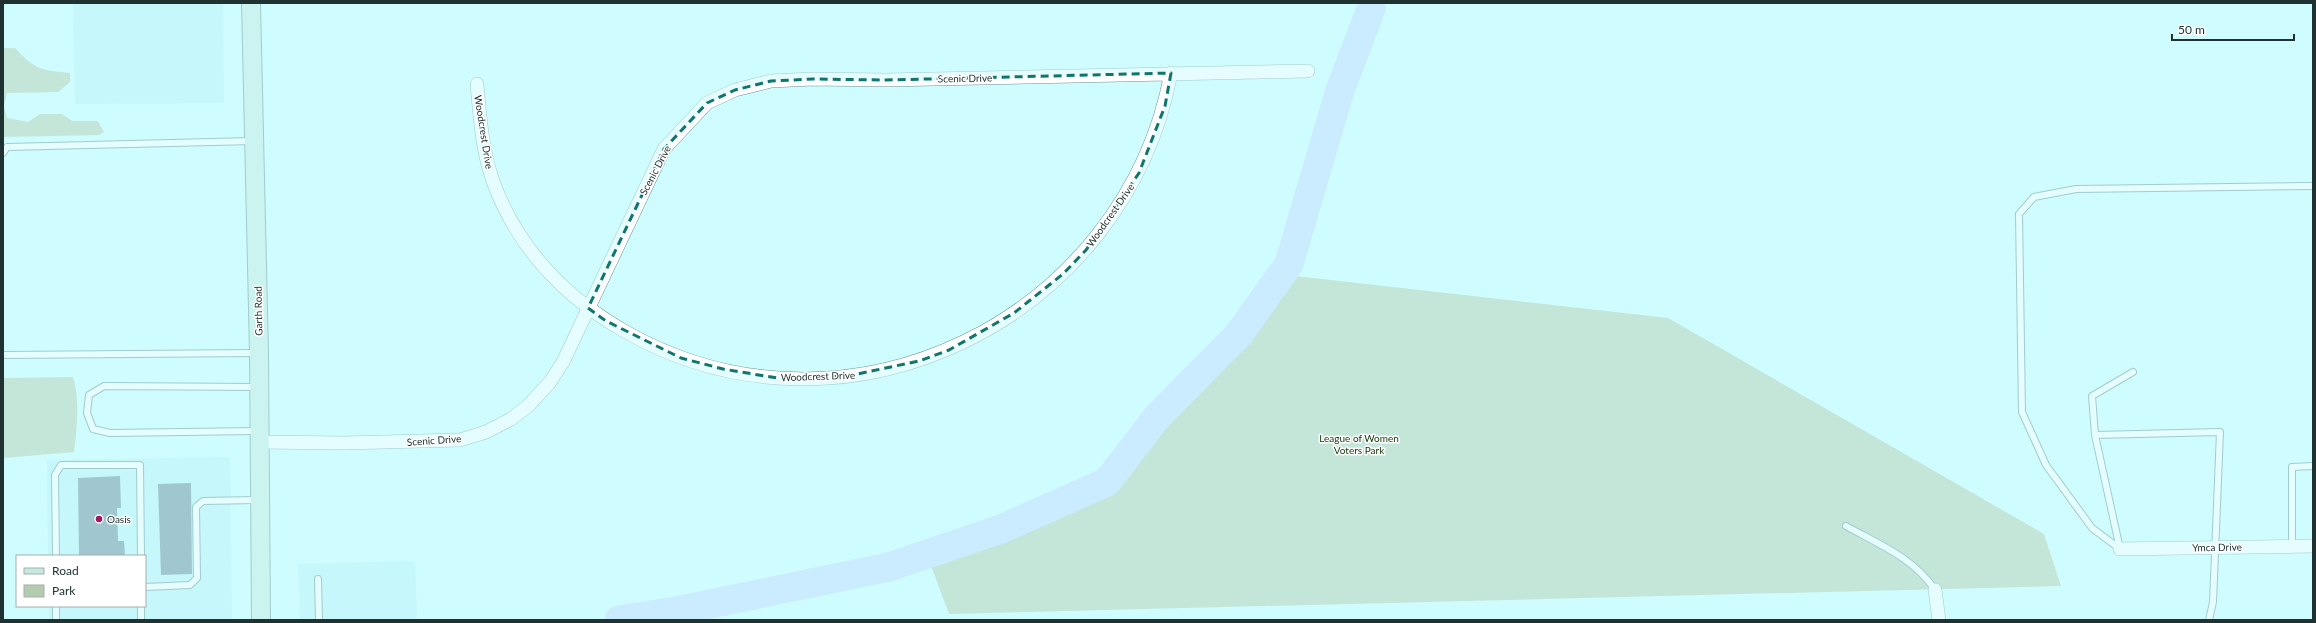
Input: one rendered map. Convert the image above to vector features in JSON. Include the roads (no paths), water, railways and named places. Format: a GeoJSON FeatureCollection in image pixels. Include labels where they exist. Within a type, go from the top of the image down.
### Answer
{"type":"FeatureCollection","features":[{"type":"Feature","properties":{"kind":"main road","name":"Garth Road"},"geometry":{"type":"LineString","coordinates":[[251,3],[259,353],[260,620]]}},
{"type":"Feature","properties":{"kind":"street","name":"Scenic Drive"},"geometry":{"type":"LineString","coordinates":[[260,436],[345,443],[460,440],[486,432],[511,419],[528,406],[550,382],[563,362],[664,149],[707,103],[735,90],[771,81],[813,79],[886,80],[1308,71]]}},
{"type":"Feature","properties":{"kind":"street","name":"Woodcrest Drive"},"geometry":{"type":"LineString","coordinates":[[476,84],[486,153],[493,182],[518,234],[541,266],[565,290],[606,321],[666,352],[723,370],[777,378],[848,376],[919,361],[949,350],[983,333],[1014,313],[1063,274],[1086,250],[1106,224],[1139,173],[1165,106],[1172,73]]}},
{"type":"Feature","properties":{"kind":"street","name":"Ymca Drive"},"geometry":{"type":"LineString","coordinates":[[2120,549],[2313,546]]}},
{"type":"Feature","properties":{"kind":"street"},"geometry":{"type":"LineString","coordinates":[[1935,590],[1939,620]]}},
{"type":"Feature","properties":{"kind":"lane"},"geometry":{"type":"LineString","coordinates":[[3,152],[7,147],[255,140]]}},
{"type":"Feature","properties":{"kind":"lane"},"geometry":{"type":"LineString","coordinates":[[2120,549],[2092,528],[2046,465],[2022,412],[2019,214],[2034,197],[2076,189],[2313,186]]}},
{"type":"Feature","properties":{"kind":"lane"},"geometry":{"type":"LineString","coordinates":[[3,355],[259,353]]}},
{"type":"Feature","properties":{"kind":"lane"},"geometry":{"type":"LineString","coordinates":[[2120,549],[2095,435],[2092,396],[2133,372]]}},
{"type":"Feature","properties":{"kind":"lane"},"geometry":{"type":"LineString","coordinates":[[259,387],[104,386],[89,395],[87,413],[93,429],[110,433],[260,436]]}},
{"type":"Feature","properties":{"kind":"lane"},"geometry":{"type":"LineString","coordinates":[[2095,435],[2220,432],[2213,602],[2209,620]]}},
{"type":"Feature","properties":{"kind":"lane"},"geometry":{"type":"LineString","coordinates":[[56,555],[55,475],[61,466],[140,466],[141,555]]}},
{"type":"Feature","properties":{"kind":"lane"},"geometry":{"type":"LineString","coordinates":[[2292,546],[2292,467],[2313,466]]}},
{"type":"Feature","properties":{"kind":"lane"},"geometry":{"type":"LineString","coordinates":[[146,587],[190,585],[197,578],[196,507],[199,503],[203,501],[260,500]]}},
{"type":"Feature","properties":{"kind":"lane"},"geometry":{"type":"LineString","coordinates":[[1846,526],[1911,562],[1925,575],[1935,590]]}},
{"type":"Feature","properties":{"kind":"lane"},"geometry":{"type":"LineString","coordinates":[[318,579],[319,620]]}},
{"type":"Feature","properties":{"kind":"lane"},"geometry":{"type":"LineString","coordinates":[[56,607],[56,620]]}},
{"type":"Feature","properties":{"kind":"lane"},"geometry":{"type":"LineString","coordinates":[[141,607],[141,620]]}},
{"type":"Feature","properties":{"kind":"waterway"},"geometry":{"type":"LineString","coordinates":[[1371,9],[1374,3]]}},
{"type":"Feature","properties":{"kind":"waterway"},"geometry":{"type":"LineString","coordinates":[[619,620],[676,611],[889,567],[1001,529],[1107,482],[1157,417],[1239,334],[1289,264],[1340,90],[1371,9]]}},
{"type":"Feature","properties":{"kind":"place","name":"Oasis"},"geometry":{"type":"Point","coordinates":[99,519]}},
{"type":"Feature","properties":{"kind":"park label","name":"League of Women Voters Park"},"geometry":{"type":"Point","coordinates":[1359,444]}}]}
